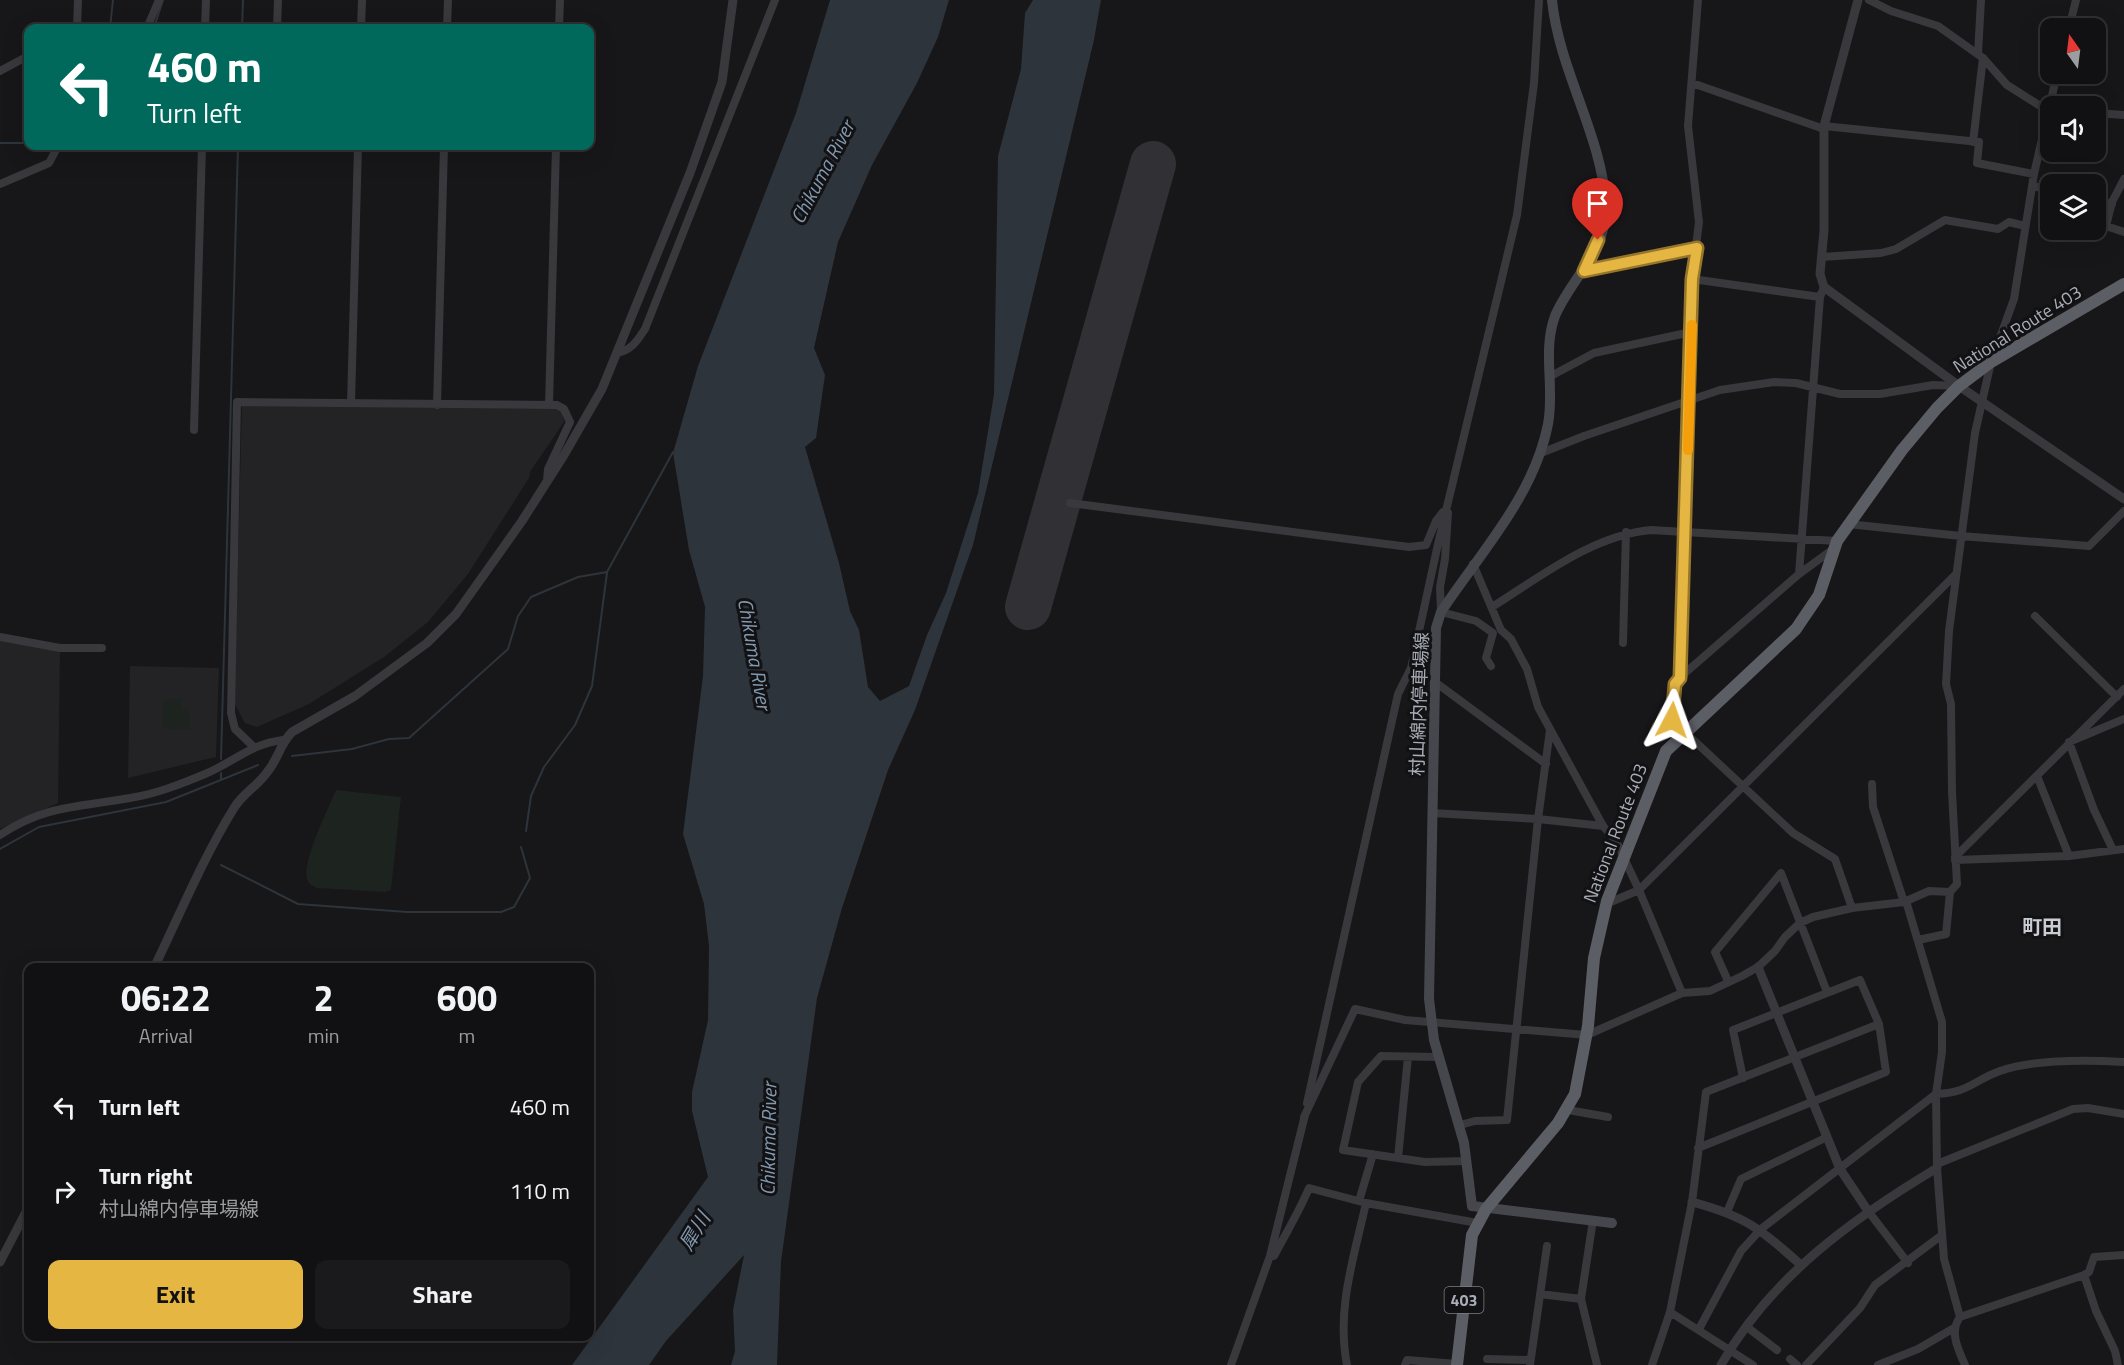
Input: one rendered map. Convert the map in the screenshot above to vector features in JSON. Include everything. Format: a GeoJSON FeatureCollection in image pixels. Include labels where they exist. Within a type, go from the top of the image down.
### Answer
{"type":"FeatureCollection","features":[{"type":"Feature","properties":{"kind":"highway","name":"National Route 403"},"geometry":{"type":"LineString","coordinates":[[1472,1229],[1568,1110],[1575,1094],[1587,1035],[1594,958],[1606,904],[1622,857],[1666,751],[1796,629],[1819,594],[1835,546],[1848,524],[1902,450],[1959,386],[1991,362],[2124,284]]}},
{"type":"Feature","properties":{"kind":"highway","name":"403"},"geometry":{"type":"LineString","coordinates":[[1457,1364],[1472,1229]]}},
{"type":"Feature","properties":{"kind":"main road","name":"村山綿内停車場線"},"geometry":{"type":"LineString","coordinates":[[1472,1206],[1460,1125],[1431,1023],[1432,813],[1437,628],[1441,612],[1505,520],[1529,480],[1541,453],[1548,422],[1550,333],[1557,313],[1584,271],[1602,227],[1606,209],[1594,148],[1554,26],[1552,0]]}},
{"type":"Feature","properties":{"kind":"main road"},"geometry":{"type":"LineString","coordinates":[[1472,1206],[1612,1224]]}},
{"type":"Feature","properties":{"kind":"street"},"geometry":{"type":"LineString","coordinates":[[76,24],[78,0]]}},
{"type":"Feature","properties":{"kind":"street"},"geometry":{"type":"LineString","coordinates":[[149,24],[159,0]]}},
{"type":"Feature","properties":{"kind":"street"},"geometry":{"type":"LineString","coordinates":[[205,24],[206,0]]}},
{"type":"Feature","properties":{"kind":"street"},"geometry":{"type":"LineString","coordinates":[[277,24],[278,0]]}},
{"type":"Feature","properties":{"kind":"street"},"geometry":{"type":"LineString","coordinates":[[361,24],[362,0]]}},
{"type":"Feature","properties":{"kind":"street"},"geometry":{"type":"LineString","coordinates":[[447,24],[448,0]]}},
{"type":"Feature","properties":{"kind":"street"},"geometry":{"type":"LineString","coordinates":[[559,24],[560,0]]}},
{"type":"Feature","properties":{"kind":"street"},"geometry":{"type":"LineString","coordinates":[[156,963],[206,857],[235,806],[269,771],[283,740],[291,732],[355,696],[427,643],[456,614],[546,484],[602,389],[690,173],[722,82],[733,0]]}},
{"type":"Feature","properties":{"kind":"street"},"geometry":{"type":"LineString","coordinates":[[617,353],[626,351],[636,343],[645,329],[775,0]]}},
{"type":"Feature","properties":{"kind":"street"},"geometry":{"type":"LineString","coordinates":[[1231,1365],[1270,1256],[1304,1117],[1398,694],[1411,668],[1446,509],[1517,215],[1531,119],[1539,0]]}},
{"type":"Feature","properties":{"kind":"street"},"geometry":{"type":"LineString","coordinates":[[1680,678],[1692,279],[1699,222],[1688,140],[1698,0]]}},
{"type":"Feature","properties":{"kind":"street"},"geometry":{"type":"LineString","coordinates":[[1799,574],[1812,387],[1822,292],[1820,274],[1824,127],[1858,0]]}},
{"type":"Feature","properties":{"kind":"street"},"geometry":{"type":"LineString","coordinates":[[1869,0],[1891,11],[1938,26],[1980,56],[2007,85],[2040,105]]}},
{"type":"Feature","properties":{"kind":"street"},"geometry":{"type":"LineString","coordinates":[[1973,141],[1980,56],[1981,0]]}},
{"type":"Feature","properties":{"kind":"street"},"geometry":{"type":"LineString","coordinates":[[2072,18],[2076,0]]}},
{"type":"Feature","properties":{"kind":"street"},"geometry":{"type":"LineString","coordinates":[[0,70],[24,58]]}},
{"type":"Feature","properties":{"kind":"street"},"geometry":{"type":"LineString","coordinates":[[1692,83],[1824,127],[1978,142],[1977,163],[2034,174]]}},
{"type":"Feature","properties":{"kind":"street"},"geometry":{"type":"LineString","coordinates":[[2106,114],[2124,115]]}},
{"type":"Feature","properties":{"kind":"street"},"geometry":{"type":"LineString","coordinates":[[1918,940],[1946,934],[1950,892],[1957,884],[1951,704],[1946,684],[1956,574],[1975,433],[1991,362],[2014,300],[2040,149]]}},
{"type":"Feature","properties":{"kind":"street"},"geometry":{"type":"LineString","coordinates":[[0,184],[49,162],[56,150]]}},
{"type":"Feature","properties":{"kind":"street"},"geometry":{"type":"LineString","coordinates":[[194,430],[202,150]]}},
{"type":"Feature","properties":{"kind":"street"},"geometry":{"type":"LineString","coordinates":[[351,403],[358,150]]}},
{"type":"Feature","properties":{"kind":"street"},"geometry":{"type":"LineString","coordinates":[[437,405],[444,150]]}},
{"type":"Feature","properties":{"kind":"street"},"geometry":{"type":"LineString","coordinates":[[549,405],[556,150]]}},
{"type":"Feature","properties":{"kind":"street"},"geometry":{"type":"LineString","coordinates":[[2124,179],[2112,204],[2106,226],[2124,232]]}},
{"type":"Feature","properties":{"kind":"street"},"geometry":{"type":"LineString","coordinates":[[2033,186],[2040,188]]}},
{"type":"Feature","properties":{"kind":"street"},"geometry":{"type":"LineString","coordinates":[[2106,203],[2112,204]]}},
{"type":"Feature","properties":{"kind":"street"},"geometry":{"type":"LineString","coordinates":[[1822,257],[1881,253],[1896,249],[1945,220],[1998,229],[2009,222],[2025,226]]}},
{"type":"Feature","properties":{"kind":"street"},"geometry":{"type":"LineString","coordinates":[[1584,271],[1697,248]]}},
{"type":"Feature","properties":{"kind":"street"},"geometry":{"type":"LineString","coordinates":[[1692,279],[1822,292],[2124,499]]}},
{"type":"Feature","properties":{"kind":"street"},"geometry":{"type":"LineString","coordinates":[[1549,377],[1594,353],[1691,332]]}},
{"type":"Feature","properties":{"kind":"street"},"geometry":{"type":"LineString","coordinates":[[1541,453],[1720,390],[1774,382],[1812,387],[1829,393],[1870,394],[1933,385],[1959,386]]}},
{"type":"Feature","properties":{"kind":"street"},"geometry":{"type":"LineString","coordinates":[[254,747],[235,729],[231,713],[237,402],[549,405],[564,409],[570,422],[548,468],[546,484]]}},
{"type":"Feature","properties":{"kind":"street"},"geometry":{"type":"LineString","coordinates":[[1070,503],[1409,547],[1426,545],[1436,521],[1446,509]]}},
{"type":"Feature","properties":{"kind":"street"},"geometry":{"type":"LineString","coordinates":[[1446,509],[1449,518],[1440,587],[1441,612],[1476,621],[1493,633],[1486,658],[1491,666]]}},
{"type":"Feature","properties":{"kind":"street"},"geometry":{"type":"LineString","coordinates":[[1848,524],[1961,537],[2089,546],[2124,511]]}},
{"type":"Feature","properties":{"kind":"street"},"geometry":{"type":"LineString","coordinates":[[1492,607],[1560,565],[1626,532],[1651,530],[1802,539],[1835,546]]}},
{"type":"Feature","properties":{"kind":"street"},"geometry":{"type":"LineString","coordinates":[[1623,643],[1626,532]]}},
{"type":"Feature","properties":{"kind":"street"},"geometry":{"type":"LineString","coordinates":[[1835,546],[1799,574],[1680,678],[1675,684],[1672,720],[1803,842],[1815,845],[1835,859],[1852,908]]}},
{"type":"Feature","properties":{"kind":"street"},"geometry":{"type":"LineString","coordinates":[[1473,564],[1501,630],[1511,639],[1527,669],[1538,707],[1603,826],[1616,841],[1682,993]]}},
{"type":"Feature","properties":{"kind":"street"},"geometry":{"type":"LineString","coordinates":[[1606,904],[1639,890],[1956,574]]}},
{"type":"Feature","properties":{"kind":"street"},"geometry":{"type":"LineString","coordinates":[[2035,616],[2116,697]]}},
{"type":"Feature","properties":{"kind":"street"},"geometry":{"type":"LineString","coordinates":[[0,637],[60,648],[102,648]]}},
{"type":"Feature","properties":{"kind":"street"},"geometry":{"type":"LineString","coordinates":[[1435,682],[1546,764]]}},
{"type":"Feature","properties":{"kind":"street"},"geometry":{"type":"LineString","coordinates":[[1955,859],[2124,689]]}},
{"type":"Feature","properties":{"kind":"street"},"geometry":{"type":"LineString","coordinates":[[2069,742],[2124,719]]}},
{"type":"Feature","properties":{"kind":"street"},"geometry":{"type":"LineString","coordinates":[[1460,1125],[1475,1121],[1507,1120],[1538,819],[1550,730]]}},
{"type":"Feature","properties":{"kind":"street"},"geometry":{"type":"LineString","coordinates":[[0,835],[38,813],[73,805],[132,798],[176,786],[208,773],[254,747],[283,740]]}},
{"type":"Feature","properties":{"kind":"street"},"geometry":{"type":"LineString","coordinates":[[2069,742],[2094,810],[2113,850]]}},
{"type":"Feature","properties":{"kind":"street"},"geometry":{"type":"LineString","coordinates":[[2037,776],[2068,856]]}},
{"type":"Feature","properties":{"kind":"street"},"geometry":{"type":"LineString","coordinates":[[1872,784],[1873,807],[1918,940],[1944,1037],[1936,1094],[1937,1166],[1944,1259],[1960,1317]]}},
{"type":"Feature","properties":{"kind":"street"},"geometry":{"type":"LineString","coordinates":[[1432,813],[1538,819],[1603,826]]}},
{"type":"Feature","properties":{"kind":"street"},"geometry":{"type":"LineString","coordinates":[[1955,859],[2068,856],[2124,849]]}},
{"type":"Feature","properties":{"kind":"street"},"geometry":{"type":"LineString","coordinates":[[1728,981],[1715,952],[1781,873],[1827,992]]}},
{"type":"Feature","properties":{"kind":"street"},"geometry":{"type":"LineString","coordinates":[[1304,1117],[1356,1009],[1405,1020],[1431,1023],[1587,1035],[1682,993],[1710,991],[1758,967],[1800,923],[1813,917],[1852,908],[1905,902],[1929,891],[1950,892]]}},
{"type":"Feature","properties":{"kind":"street"},"geometry":{"type":"LineString","coordinates":[[1758,967],[1840,1169],[1908,1263]]}},
{"type":"Feature","properties":{"kind":"street"},"geometry":{"type":"LineString","coordinates":[[1698,1148],[1886,1072],[1879,1024],[1860,980],[1733,1030],[1743,1078]]}},
{"type":"Feature","properties":{"kind":"street"},"geometry":{"type":"LineString","coordinates":[[1652,1365],[1670,1312],[1692,1202],[1706,1092],[1879,1024]]}},
{"type":"Feature","properties":{"kind":"street"},"geometry":{"type":"LineString","coordinates":[[1439,1057],[1381,1056],[1358,1082],[1343,1150],[1425,1162],[1467,1161]]}},
{"type":"Feature","properties":{"kind":"street"},"geometry":{"type":"LineString","coordinates":[[1398,1158],[1408,1056]]}},
{"type":"Feature","properties":{"kind":"street"},"geometry":{"type":"LineString","coordinates":[[1700,1329],[1741,1251],[1761,1229],[1936,1094],[1958,1092],[1994,1074],[2018,1066],[2124,1062]]}},
{"type":"Feature","properties":{"kind":"street"},"geometry":{"type":"LineString","coordinates":[[1721,1365],[1730,1348],[1801,1264],[1868,1210],[1937,1166],[2073,1109],[2088,1108],[2124,1114]]}},
{"type":"Feature","properties":{"kind":"street"},"geometry":{"type":"LineString","coordinates":[[1568,1110],[1608,1117]]}},
{"type":"Feature","properties":{"kind":"street"},"geometry":{"type":"LineString","coordinates":[[1727,1212],[1742,1179],[1827,1137]]}},
{"type":"Feature","properties":{"kind":"street"},"geometry":{"type":"LineString","coordinates":[[1347,1365],[1344,1349],[1343,1303],[1372,1154]]}},
{"type":"Feature","properties":{"kind":"street"},"geometry":{"type":"LineString","coordinates":[[1270,1256],[1274,1256],[1291,1223],[1300,1212],[1309,1188],[1472,1229],[1472,1206]]}},
{"type":"Feature","properties":{"kind":"street"},"geometry":{"type":"LineString","coordinates":[[1692,1202],[1727,1212],[1761,1229],[1801,1264]]}},
{"type":"Feature","properties":{"kind":"street"},"geometry":{"type":"LineString","coordinates":[[0,1262],[24,1216]]}},
{"type":"Feature","properties":{"kind":"street"},"geometry":{"type":"LineString","coordinates":[[1593,1221],[1581,1299],[1597,1365]]}},
{"type":"Feature","properties":{"kind":"street"},"geometry":{"type":"LineString","coordinates":[[1806,1365],[1860,1308],[1875,1285],[1908,1263],[1942,1235]]}},
{"type":"Feature","properties":{"kind":"street"},"geometry":{"type":"LineString","coordinates":[[1487,1359],[1530,1363],[1547,1246]]}},
{"type":"Feature","properties":{"kind":"street"},"geometry":{"type":"LineString","coordinates":[[1878,1365],[1918,1349],[1954,1328],[1960,1317],[2084,1275],[2089,1272],[2094,1257],[2124,1255]]}},
{"type":"Feature","properties":{"kind":"street"},"geometry":{"type":"LineString","coordinates":[[2084,1275],[2096,1311],[2115,1351],[2118,1365]]}},
{"type":"Feature","properties":{"kind":"street"},"geometry":{"type":"LineString","coordinates":[[1540,1294],[1581,1299]]}},
{"type":"Feature","properties":{"kind":"street"},"geometry":{"type":"LineString","coordinates":[[1670,1312],[1730,1348],[1753,1365]]}},
{"type":"Feature","properties":{"kind":"street"},"geometry":{"type":"LineString","coordinates":[[1747,1327],[1777,1350]]}},
{"type":"Feature","properties":{"kind":"street"},"geometry":{"type":"LineString","coordinates":[[1954,1328],[1957,1347],[1965,1365]]}},
{"type":"Feature","properties":{"kind":"street"},"geometry":{"type":"LineString","coordinates":[[1790,1359],[1797,1365]]}},
{"type":"Feature","properties":{"kind":"street"},"geometry":{"type":"LineString","coordinates":[[1405,1365],[1407,1360],[1457,1364]]}},
{"type":"Feature","properties":{"kind":"shaded area"},"geometry":{"type":"Polygon","coordinates":[[[242,405],[553,407],[563,413],[564,422],[530,472],[529,478],[468,574],[428,622],[384,657],[309,704],[257,727],[245,723],[234,703],[242,405]]]}},
{"type":"Feature","properties":{"kind":"shaded area"},"geometry":{"type":"Polygon","coordinates":[[[0,637],[60,648],[58,803],[0,829],[0,637]]]}},
{"type":"Feature","properties":{"kind":"shaded area"},"geometry":{"type":"Polygon","coordinates":[[[130,666],[219,668],[216,757],[128,778],[130,666]]]}},
{"type":"Feature","properties":{"kind":"shaded area"},"geometry":{"type":"Polygon","coordinates":[[[164,699],[182,699],[182,709],[189,709],[189,729],[163,728],[164,699]]]}},
{"type":"Feature","properties":{"kind":"shaded area"},"geometry":{"type":"Polygon","coordinates":[[[336,790],[401,797],[391,890],[385,892],[317,888],[308,881],[306,871],[308,860],[336,790]]]}},
{"type":"Feature","properties":{"kind":"water"},"geometry":{"type":"Polygon","coordinates":[[[830,0],[949,0],[938,37],[917,83],[872,165],[838,242],[814,348],[825,375],[816,438],[805,447],[839,563],[850,611],[859,630],[868,687],[880,701],[909,686],[927,635],[946,593],[978,493],[994,394],[998,156],[1021,69],[1025,13],[1033,0],[1101,0],[1094,40],[973,545],[915,710],[888,770],[842,908],[817,998],[781,1262],[777,1365],[731,1365],[735,1351],[733,1310],[744,1255],[666,1341],[649,1365],[572,1365],[589,1341],[594,1341],[594,1335],[708,1177],[692,1111],[692,1092],[708,1020],[709,946],[704,904],[683,834],[703,676],[705,607],[689,550],[673,453],[698,366],[796,113],[830,0]]]}},
{"type":"Feature","properties":{"kind":"waterway"},"geometry":{"type":"LineString","coordinates":[[110,24],[113,0]]}},
{"type":"Feature","properties":{"kind":"waterway"},"geometry":{"type":"LineString","coordinates":[[155,24],[163,0]]}},
{"type":"Feature","properties":{"kind":"waterway"},"geometry":{"type":"LineString","coordinates":[[242,24],[243,0]]}},
{"type":"Feature","properties":{"kind":"waterway"},"geometry":{"type":"LineString","coordinates":[[0,143],[24,143]]}},
{"type":"Feature","properties":{"kind":"waterway"},"geometry":{"type":"LineString","coordinates":[[221,759],[238,150]]}},
{"type":"Feature","properties":{"kind":"waterway"},"geometry":{"type":"LineString","coordinates":[[292,756],[352,749],[389,739],[409,738],[508,649],[518,616],[531,597],[578,577],[607,572],[673,452]]}},
{"type":"Feature","properties":{"kind":"waterway"},"geometry":{"type":"LineString","coordinates":[[526,831],[531,796],[544,767],[575,725],[592,686],[607,573]]}},
{"type":"Feature","properties":{"kind":"waterway"},"geometry":{"type":"LineString","coordinates":[[0,849],[39,827],[166,802],[258,765]]}},
{"type":"Feature","properties":{"kind":"waterway"},"geometry":{"type":"LineString","coordinates":[[221,773],[221,779]]}},
{"type":"Feature","properties":{"kind":"waterway"},"geometry":{"type":"LineString","coordinates":[[221,865],[298,904],[407,912],[501,912],[514,907],[530,878],[521,847]]}},
{"type":"Feature","properties":{"kind":"runway"},"geometry":{"type":"LineString","coordinates":[[1028,607],[1153,164]]}},
{"type":"Feature","properties":{"kind":"slow traffic"},"geometry":{"type":"LineString","coordinates":[[1688,450],[1690,421],[1688,390],[1692,325]]}},
{"type":"Feature","properties":{"kind":"district","name":"町田"},"geometry":{"type":"Point","coordinates":[2042,926]}},
{"type":"Feature","properties":{"kind":"route"},"geometry":{"type":"LineString","coordinates":[[1598,240],[1584,271],[1697,248],[1692,279],[1688,390],[1690,421],[1680,678],[1675,684],[1672,720]]}},
{"type":"Feature","properties":{"kind":"water label","name":"Chikuma River"},"geometry":{"type":"Point","coordinates":[822,172]}},
{"type":"Feature","properties":{"kind":"water label","name":"Chikuma River"},"geometry":{"type":"Point","coordinates":[755,654]}},
{"type":"Feature","properties":{"kind":"water label","name":"Chikuma River"},"geometry":{"type":"Point","coordinates":[768,1139]}},
{"type":"Feature","properties":{"kind":"water label","name":"犀川"},"geometry":{"type":"Point","coordinates":[694,1231]}}]}
